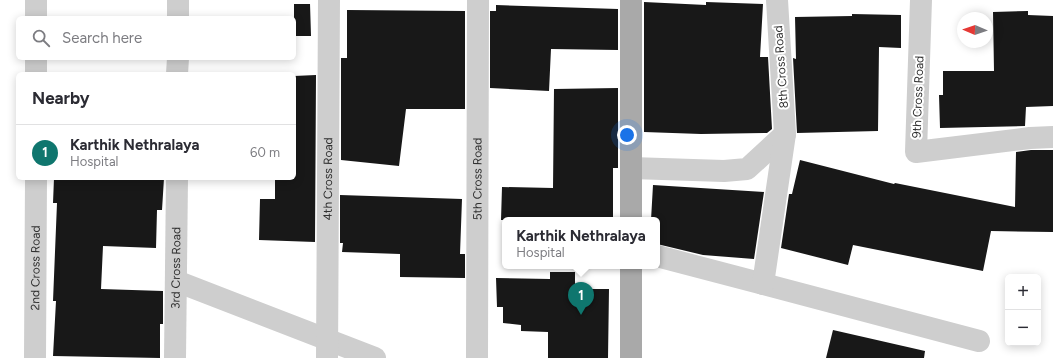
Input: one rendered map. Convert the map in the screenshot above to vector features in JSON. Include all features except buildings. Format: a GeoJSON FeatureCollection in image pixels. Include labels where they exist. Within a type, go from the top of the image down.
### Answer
{"type":"FeatureCollection","features":[{"type":"Feature","properties":{"kind":"main road"},"geometry":{"type":"LineString","coordinates":[[631,0],[631,217]]}},
{"type":"Feature","properties":{"kind":"main road"},"geometry":{"type":"LineString","coordinates":[[631,269],[631,358]]}},
{"type":"Feature","properties":{"kind":"street"},"geometry":{"type":"LineString","coordinates":[[36,0],[36,16]]}},
{"type":"Feature","properties":{"kind":"street"},"geometry":{"type":"LineString","coordinates":[[178,0],[178,16]]}},
{"type":"Feature","properties":{"kind":"street","name":"4th Cross Road"},"geometry":{"type":"LineString","coordinates":[[327,349],[329,0]]}},
{"type":"Feature","properties":{"kind":"street","name":"5th Cross Road"},"geometry":{"type":"LineString","coordinates":[[476,358],[478,0]]}},
{"type":"Feature","properties":{"kind":"street","name":"8th Cross Road"},"geometry":{"type":"LineString","coordinates":[[763,284],[786,134],[777,0]]}},
{"type":"Feature","properties":{"kind":"street","name":"9th Cross Road"},"geometry":{"type":"LineString","coordinates":[[921,0],[916,152],[1053,137]]}},
{"type":"Feature","properties":{"kind":"street"},"geometry":{"type":"LineString","coordinates":[[36,60],[36,72]]}},
{"type":"Feature","properties":{"kind":"street"},"geometry":{"type":"LineString","coordinates":[[177,72],[178,60]]}},
{"type":"Feature","properties":{"kind":"street"},"geometry":{"type":"LineString","coordinates":[[631,168],[724,171],[747,169],[786,134]]}},
{"type":"Feature","properties":{"kind":"street","name":"2nd Cross Road"},"geometry":{"type":"LineString","coordinates":[[35,358],[36,180]]}},
{"type":"Feature","properties":{"kind":"street","name":"3rd Cross Road"},"geometry":{"type":"LineString","coordinates":[[175,358],[177,180]]}},
{"type":"Feature","properties":{"kind":"street"},"geometry":{"type":"LineString","coordinates":[[660,257],[979,341]]}},
{"type":"Feature","properties":{"kind":"street"},"geometry":{"type":"LineString","coordinates":[[176,281],[327,349],[375,358]]}},
{"type":"Feature","properties":{"kind":"place","name":"Karthik Nethralaya"},"geometry":{"type":"Point","coordinates":[581,315]}}]}
